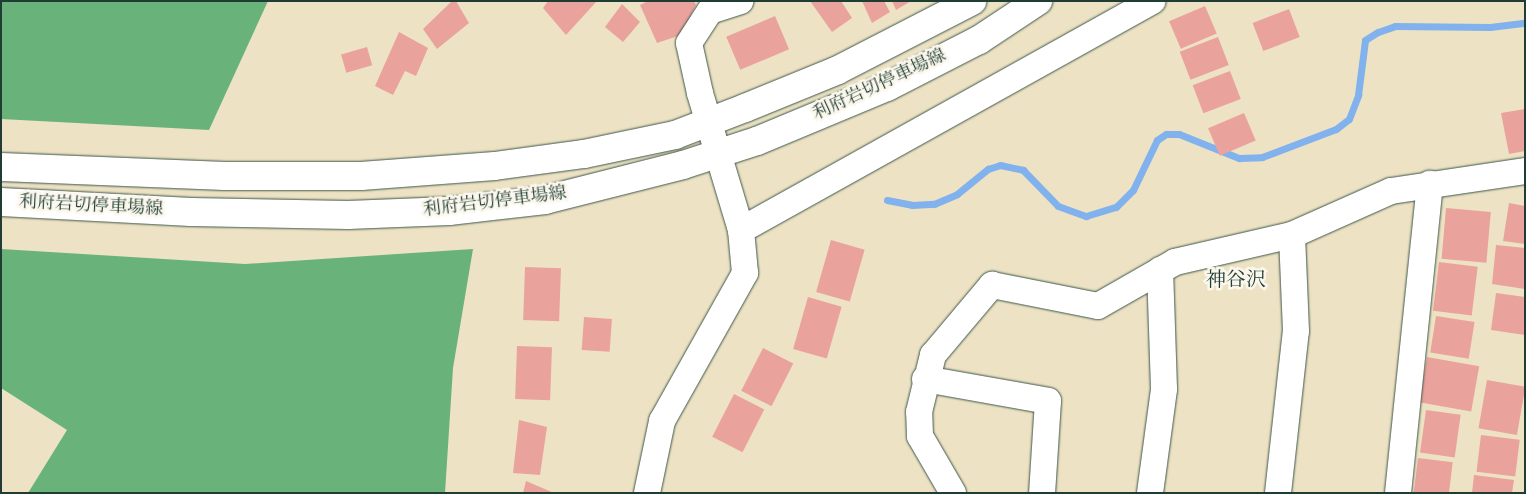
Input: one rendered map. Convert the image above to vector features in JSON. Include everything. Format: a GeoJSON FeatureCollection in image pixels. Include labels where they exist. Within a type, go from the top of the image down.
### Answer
{"type":"FeatureCollection","features":[{"type":"Feature","properties":{"kind":"main road","name":"利府岩切停車場線"},"geometry":{"type":"LineString","coordinates":[[1,166],[225,176],[361,176],[495,166],[584,154],[674,135],[709,122],[838,70],[972,1]]}},
{"type":"Feature","properties":{"kind":"main road","name":"利府岩切停車場線"},"geometry":{"type":"LineString","coordinates":[[1,202],[309,214],[449,211],[546,200],[757,141],[887,87],[979,40],[1038,1]]}},
{"type":"Feature","properties":{"kind":"street"},"geometry":{"type":"LineString","coordinates":[[647,493],[662,421],[745,273],[741,230],[709,122],[689,43],[710,11],[740,1]]}},
{"type":"Feature","properties":{"kind":"street"},"geometry":{"type":"LineString","coordinates":[[741,230],[1153,1]]}},
{"type":"Feature","properties":{"kind":"street"},"geometry":{"type":"LineString","coordinates":[[953,493],[920,436],[919,412],[933,355],[992,285],[1098,306],[1175,262],[1292,235],[1391,191],[1525,172]]}},
{"type":"Feature","properties":{"kind":"street"},"geometry":{"type":"LineString","coordinates":[[1398,493],[1430,184]]}},
{"type":"Feature","properties":{"kind":"street"},"geometry":{"type":"LineString","coordinates":[[1278,493],[1296,331],[1292,235]]}},
{"type":"Feature","properties":{"kind":"street"},"geometry":{"type":"LineString","coordinates":[[1150,493],[1164,389],[1160,270]]}},
{"type":"Feature","properties":{"kind":"street"},"geometry":{"type":"LineString","coordinates":[[926,379],[1048,401],[1042,493]]}},
{"type":"Feature","properties":{"kind":"green space"},"geometry":{"type":"Polygon","coordinates":[[[1,1],[268,1],[209,130],[1,119],[1,1]]]}},
{"type":"Feature","properties":{"kind":"green space"},"geometry":{"type":"Polygon","coordinates":[[[1,249],[245,264],[473,249],[453,368],[445,493],[28,493],[67,430],[1,388],[1,249]]]}},
{"type":"Feature","properties":{"kind":"building"},"geometry":{"type":"Polygon","coordinates":[[[452,1],[456,1],[469,23],[437,49],[423,29],[452,1]]]}},
{"type":"Feature","properties":{"kind":"building"},"geometry":{"type":"Polygon","coordinates":[[[548,1],[597,1],[566,35],[543,8],[548,1]]]}},
{"type":"Feature","properties":{"kind":"building"},"geometry":{"type":"Polygon","coordinates":[[[648,1],[694,1],[696,5],[681,35],[657,43],[640,5],[648,1]]]}},
{"type":"Feature","properties":{"kind":"building"},"geometry":{"type":"Polygon","coordinates":[[[810,1],[841,1],[852,18],[832,32],[810,1]]]}},
{"type":"Feature","properties":{"kind":"building"},"geometry":{"type":"Polygon","coordinates":[[[862,1],[884,1],[890,12],[872,23],[862,1]]]}},
{"type":"Feature","properties":{"kind":"building"},"geometry":{"type":"Polygon","coordinates":[[[892,1],[911,1],[896,10],[892,1]]]}},
{"type":"Feature","properties":{"kind":"building"},"geometry":{"type":"Polygon","coordinates":[[[622,4],[640,22],[623,42],[605,27],[622,4]]]}},
{"type":"Feature","properties":{"kind":"building"},"geometry":{"type":"Polygon","coordinates":[[[1205,6],[1217,34],[1181,49],[1169,21],[1205,6]]]}},
{"type":"Feature","properties":{"kind":"building"},"geometry":{"type":"Polygon","coordinates":[[[1289,9],[1300,37],[1263,51],[1253,23],[1289,9]]]}},
{"type":"Feature","properties":{"kind":"building"},"geometry":{"type":"Polygon","coordinates":[[[775,16],[789,49],[740,70],[726,37],[775,16]]]}},
{"type":"Feature","properties":{"kind":"building"},"geometry":{"type":"Polygon","coordinates":[[[399,32],[428,48],[416,76],[405,71],[393,95],[375,86],[399,32]]]}},
{"type":"Feature","properties":{"kind":"building"},"geometry":{"type":"Polygon","coordinates":[[[1218,37],[1229,65],[1190,80],[1180,52],[1218,37]]]}},
{"type":"Feature","properties":{"kind":"building"},"geometry":{"type":"Polygon","coordinates":[[[367,47],[372,65],[346,73],[341,54],[367,47]]]}},
{"type":"Feature","properties":{"kind":"building"},"geometry":{"type":"Polygon","coordinates":[[[1230,71],[1241,99],[1203,113],[1193,85],[1230,71]]]}},
{"type":"Feature","properties":{"kind":"building"},"geometry":{"type":"Polygon","coordinates":[[[1525,109],[1525,151],[1509,154],[1501,113],[1525,109]]]}},
{"type":"Feature","properties":{"kind":"building"},"geometry":{"type":"Polygon","coordinates":[[[1244,113],[1256,141],[1220,156],[1208,128],[1244,113]]]}},
{"type":"Feature","properties":{"kind":"building"},"geometry":{"type":"Polygon","coordinates":[[[1509,203],[1525,206],[1525,244],[1503,241],[1509,203]]]}},
{"type":"Feature","properties":{"kind":"building"},"geometry":{"type":"Polygon","coordinates":[[[1446,208],[1491,212],[1486,263],[1442,259],[1446,208]]]}},
{"type":"Feature","properties":{"kind":"building"},"geometry":{"type":"Polygon","coordinates":[[[831,240],[865,250],[850,302],[816,292],[831,240]]]}},
{"type":"Feature","properties":{"kind":"building"},"geometry":{"type":"Polygon","coordinates":[[[1496,245],[1525,248],[1525,289],[1492,284],[1496,245]]]}},
{"type":"Feature","properties":{"kind":"building"},"geometry":{"type":"Polygon","coordinates":[[[1439,262],[1478,267],[1472,315],[1433,311],[1439,262]]]}},
{"type":"Feature","properties":{"kind":"building"},"geometry":{"type":"Polygon","coordinates":[[[525,267],[561,268],[559,321],[523,320],[525,267]]]}},
{"type":"Feature","properties":{"kind":"building"},"geometry":{"type":"Polygon","coordinates":[[[1496,293],[1525,297],[1525,335],[1491,330],[1496,293]]]}},
{"type":"Feature","properties":{"kind":"building"},"geometry":{"type":"Polygon","coordinates":[[[808,297],[842,307],[827,359],[793,349],[808,297]]]}},
{"type":"Feature","properties":{"kind":"building"},"geometry":{"type":"Polygon","coordinates":[[[1436,316],[1475,322],[1469,359],[1430,353],[1436,316]]]}},
{"type":"Feature","properties":{"kind":"building"},"geometry":{"type":"Polygon","coordinates":[[[584,317],[612,319],[610,352],[582,350],[584,317]]]}},
{"type":"Feature","properties":{"kind":"building"},"geometry":{"type":"Polygon","coordinates":[[[517,346],[552,347],[550,400],[515,399],[517,346]]]}},
{"type":"Feature","properties":{"kind":"building"},"geometry":{"type":"Polygon","coordinates":[[[763,348],[793,363],[772,406],[741,391],[763,348]]]}},
{"type":"Feature","properties":{"kind":"building"},"geometry":{"type":"Polygon","coordinates":[[[1427,357],[1479,366],[1471,412],[1419,402],[1427,357]]]}},
{"type":"Feature","properties":{"kind":"building"},"geometry":{"type":"Polygon","coordinates":[[[1487,380],[1525,387],[1517,435],[1478,428],[1487,380]]]}},
{"type":"Feature","properties":{"kind":"building"},"geometry":{"type":"Polygon","coordinates":[[[734,394],[764,409],[743,452],[712,437],[734,394]]]}},
{"type":"Feature","properties":{"kind":"building"},"geometry":{"type":"Polygon","coordinates":[[[1426,410],[1461,415],[1455,457],[1420,453],[1426,410]]]}},
{"type":"Feature","properties":{"kind":"building"},"geometry":{"type":"Polygon","coordinates":[[[519,420],[547,427],[540,475],[513,473],[519,420]]]}},
{"type":"Feature","properties":{"kind":"building"},"geometry":{"type":"Polygon","coordinates":[[[1481,435],[1520,440],[1515,476],[1476,472],[1481,435]]]}},
{"type":"Feature","properties":{"kind":"building"},"geometry":{"type":"Polygon","coordinates":[[[1418,458],[1453,462],[1449,493],[1414,493],[1418,458]]]}},
{"type":"Feature","properties":{"kind":"building"},"geometry":{"type":"Polygon","coordinates":[[[1474,475],[1514,480],[1512,493],[1472,493],[1474,475]]]}},
{"type":"Feature","properties":{"kind":"building"},"geometry":{"type":"Polygon","coordinates":[[[526,481],[554,493],[523,493],[526,481]]]}},
{"type":"Feature","properties":{"kind":"waterway"},"geometry":{"type":"LineString","coordinates":[[887,200],[912,205],[934,204],[957,194],[988,169],[1000,165],[1023,170],[1058,206],[1086,216],[1116,207],[1133,190],[1157,140],[1166,134],[1179,134],[1239,158],[1262,157],[1336,129],[1349,119],[1358,95],[1365,40],[1378,32],[1395,26],[1490,27],[1525,23]]}},
{"type":"Feature","properties":{"kind":"district","name":"神谷沢"},"geometry":{"type":"Point","coordinates":[1236,281]}}]}
